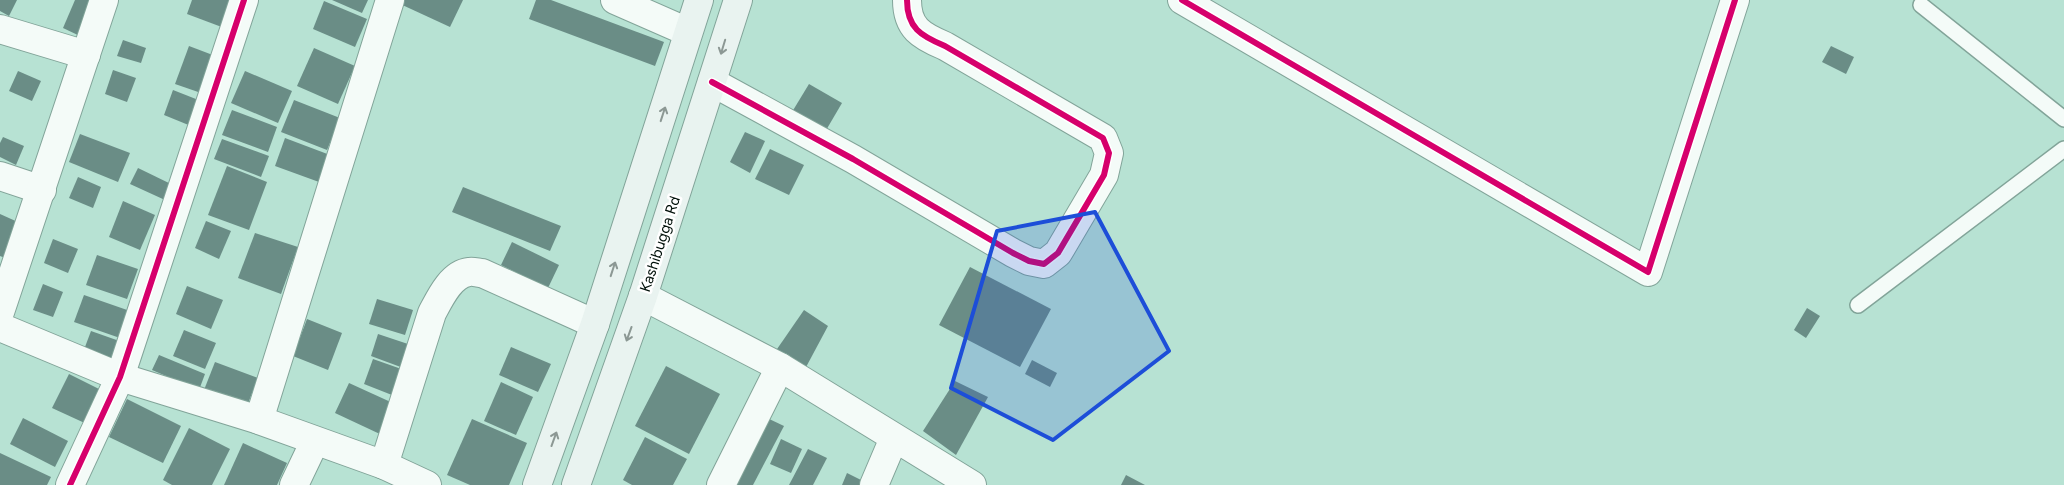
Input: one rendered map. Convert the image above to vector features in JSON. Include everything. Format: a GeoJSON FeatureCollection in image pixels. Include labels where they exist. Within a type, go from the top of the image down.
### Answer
{"type":"FeatureCollection","features":[{"type":"Feature","properties":{"kind":"main road"},"geometry":{"type":"LineString","coordinates":[[537,485],[595,324],[699,0]]}},
{"type":"Feature","properties":{"kind":"main road","name":"Kashibugga Rd"},"geometry":{"type":"LineString","coordinates":[[576,485],[643,296],[738,0]]}},
{"type":"Feature","properties":{"kind":"street"},"geometry":{"type":"LineString","coordinates":[[0,312],[104,0]]}},
{"type":"Feature","properties":{"kind":"street"},"geometry":{"type":"LineString","coordinates":[[70,485],[120,377],[244,0]]}},
{"type":"Feature","properties":{"kind":"street"},"geometry":{"type":"LineString","coordinates":[[258,420],[390,0]]}},
{"type":"Feature","properties":{"kind":"street"},"geometry":{"type":"LineString","coordinates":[[615,0],[688,32]]}},
{"type":"Feature","properties":{"kind":"street"},"geometry":{"type":"LineString","coordinates":[[712,82],[853,159],[1012,253],[1029,262],[1044,264],[1058,254],[1104,175],[1109,153],[1103,138],[930,39],[915,28],[907,14],[907,0]]}},
{"type":"Feature","properties":{"kind":"street"},"geometry":{"type":"LineString","coordinates":[[1182,0],[1648,272],[1735,0]]}},
{"type":"Feature","properties":{"kind":"street"},"geometry":{"type":"LineString","coordinates":[[0,29],[86,55]]}},
{"type":"Feature","properties":{"kind":"street"},"geometry":{"type":"LineString","coordinates":[[0,176],[42,190]]}},
{"type":"Feature","properties":{"kind":"street"},"geometry":{"type":"LineString","coordinates":[[384,465],[432,312],[445,290],[458,276],[469,272],[482,273],[595,324]]}},
{"type":"Feature","properties":{"kind":"street"},"geometry":{"type":"LineString","coordinates":[[643,296],[780,367],[972,485]]}},
{"type":"Feature","properties":{"kind":"street"},"geometry":{"type":"LineString","coordinates":[[0,327],[120,377],[258,420],[384,465],[427,485]]}},
{"type":"Feature","properties":{"kind":"street"},"geometry":{"type":"LineString","coordinates":[[721,485],[780,367]]}},
{"type":"Feature","properties":{"kind":"street"},"geometry":{"type":"LineString","coordinates":[[874,485],[894,438]]}},
{"type":"Feature","properties":{"kind":"street"},"geometry":{"type":"LineString","coordinates":[[294,485],[315,441]]}},
{"type":"Feature","properties":{"kind":"lane"},"geometry":{"type":"LineString","coordinates":[[1921,4],[2064,118]]}},
{"type":"Feature","properties":{"kind":"lane"},"geometry":{"type":"LineString","coordinates":[[1858,305],[2064,149]]}},
{"type":"Feature","properties":{"kind":"highlighted area"},"geometry":{"type":"Polygon","coordinates":[[[1095,212],[1169,351],[1053,440],[951,388],[997,231],[1095,212]]]}},
{"type":"Feature","properties":{"kind":"building"},"geometry":{"type":"Polygon","coordinates":[[[0,0],[17,0],[9,16],[0,11],[0,0]]]}},
{"type":"Feature","properties":{"kind":"building"},"geometry":{"type":"Polygon","coordinates":[[[75,0],[97,0],[82,37],[63,28],[75,0]]]}},
{"type":"Feature","properties":{"kind":"building"},"geometry":{"type":"Polygon","coordinates":[[[192,0],[238,0],[227,29],[187,14],[192,0]]]}},
{"type":"Feature","properties":{"kind":"building"},"geometry":{"type":"Polygon","coordinates":[[[332,0],[368,0],[362,13],[332,0]]]}},
{"type":"Feature","properties":{"kind":"building"},"geometry":{"type":"Polygon","coordinates":[[[400,0],[463,0],[450,27],[398,3],[400,0]]]}},
{"type":"Feature","properties":{"kind":"building"},"geometry":{"type":"Polygon","coordinates":[[[536,0],[551,0],[664,42],[655,66],[529,19],[536,0]]]}},
{"type":"Feature","properties":{"kind":"building"},"geometry":{"type":"Polygon","coordinates":[[[324,1],[367,19],[355,47],[313,29],[324,1]]]}},
{"type":"Feature","properties":{"kind":"building"},"geometry":{"type":"Polygon","coordinates":[[[123,40],[146,48],[141,63],[117,56],[123,40]]]}},
{"type":"Feature","properties":{"kind":"building"},"geometry":{"type":"Polygon","coordinates":[[[189,46],[218,57],[204,94],[175,84],[189,46]]]}},
{"type":"Feature","properties":{"kind":"building"},"geometry":{"type":"Polygon","coordinates":[[[1831,46],[1854,57],[1846,74],[1822,62],[1831,46]]]}},
{"type":"Feature","properties":{"kind":"building"},"geometry":{"type":"Polygon","coordinates":[[[314,48],[355,66],[338,104],[297,86],[314,48]]]}},
{"type":"Feature","properties":{"kind":"building"},"geometry":{"type":"Polygon","coordinates":[[[113,70],[136,78],[127,102],[105,94],[113,70]]]}},
{"type":"Feature","properties":{"kind":"building"},"geometry":{"type":"Polygon","coordinates":[[[18,71],[41,81],[32,101],[9,91],[18,71]]]}},
{"type":"Feature","properties":{"kind":"building"},"geometry":{"type":"Polygon","coordinates":[[[245,71],[292,91],[278,123],[231,103],[245,71]]]}},
{"type":"Feature","properties":{"kind":"building"},"geometry":{"type":"Polygon","coordinates":[[[809,84],[842,103],[825,132],[792,112],[809,84]]]}},
{"type":"Feature","properties":{"kind":"building"},"geometry":{"type":"Polygon","coordinates":[[[173,90],[201,101],[191,126],[164,115],[173,90]]]}},
{"type":"Feature","properties":{"kind":"building"},"geometry":{"type":"Polygon","coordinates":[[[294,100],[340,118],[327,150],[281,132],[294,100]]]}},
{"type":"Feature","properties":{"kind":"building"},"geometry":{"type":"Polygon","coordinates":[[[232,110],[277,127],[268,152],[222,135],[232,110]]]}},
{"type":"Feature","properties":{"kind":"building"},"geometry":{"type":"Polygon","coordinates":[[[745,132],[765,141],[750,173],[730,162],[745,132]]]}},
{"type":"Feature","properties":{"kind":"building"},"geometry":{"type":"Polygon","coordinates":[[[80,134],[130,153],[118,182],[69,162],[80,134]]]}},
{"type":"Feature","properties":{"kind":"building"},"geometry":{"type":"Polygon","coordinates":[[[3,137],[24,146],[16,165],[0,157],[0,143],[3,137]]]}},
{"type":"Feature","properties":{"kind":"building"},"geometry":{"type":"Polygon","coordinates":[[[285,138],[330,155],[319,182],[275,166],[285,138]]]}},
{"type":"Feature","properties":{"kind":"building"},"geometry":{"type":"Polygon","coordinates":[[[222,139],[269,156],[261,177],[214,159],[222,139]]]}},
{"type":"Feature","properties":{"kind":"building"},"geometry":{"type":"Polygon","coordinates":[[[770,149],[804,165],[789,195],[755,179],[770,149]]]}},
{"type":"Feature","properties":{"kind":"building"},"geometry":{"type":"Polygon","coordinates":[[[227,166],[267,182],[249,230],[208,215],[227,166]]]}},
{"type":"Feature","properties":{"kind":"building"},"geometry":{"type":"Polygon","coordinates":[[[138,168],[173,185],[165,200],[130,184],[138,168]]]}},
{"type":"Feature","properties":{"kind":"building"},"geometry":{"type":"Polygon","coordinates":[[[78,177],[101,187],[93,208],[69,198],[78,177]]]}},
{"type":"Feature","properties":{"kind":"building"},"geometry":{"type":"Polygon","coordinates":[[[463,187],[561,226],[550,251],[452,212],[463,187]]]}},
{"type":"Feature","properties":{"kind":"building"},"geometry":{"type":"Polygon","coordinates":[[[123,201],[155,215],[140,250],[109,237],[123,201]]]}},
{"type":"Feature","properties":{"kind":"building"},"geometry":{"type":"Polygon","coordinates":[[[0,214],[20,223],[5,258],[0,256],[0,214]]]}},
{"type":"Feature","properties":{"kind":"building"},"geometry":{"type":"Polygon","coordinates":[[[206,221],[231,231],[219,259],[195,248],[206,221]]]}},
{"type":"Feature","properties":{"kind":"building"},"geometry":{"type":"Polygon","coordinates":[[[255,233],[298,247],[281,294],[238,278],[255,233]]]}},
{"type":"Feature","properties":{"kind":"building"},"geometry":{"type":"Polygon","coordinates":[[[53,239],[78,249],[68,273],[44,263],[53,239]]]}},
{"type":"Feature","properties":{"kind":"building"},"geometry":{"type":"Polygon","coordinates":[[[512,242],[559,265],[548,288],[501,265],[512,242]]]}},
{"type":"Feature","properties":{"kind":"building"},"geometry":{"type":"Polygon","coordinates":[[[97,255],[138,269],[127,299],[86,285],[97,255]]]}},
{"type":"Feature","properties":{"kind":"building"},"geometry":{"type":"Polygon","coordinates":[[[970,267],[1051,309],[1020,367],[939,325],[970,267]]]}},
{"type":"Feature","properties":{"kind":"building"},"geometry":{"type":"Polygon","coordinates":[[[43,284],[63,292],[53,317],[33,310],[43,284]]]}},
{"type":"Feature","properties":{"kind":"building"},"geometry":{"type":"Polygon","coordinates":[[[187,286],[223,300],[211,329],[176,314],[187,286]]]}},
{"type":"Feature","properties":{"kind":"building"},"geometry":{"type":"Polygon","coordinates":[[[84,295],[130,311],[120,338],[74,322],[84,295]]]}},
{"type":"Feature","properties":{"kind":"building"},"geometry":{"type":"Polygon","coordinates":[[[377,299],[413,310],[405,335],[369,324],[377,299]]]}},
{"type":"Feature","properties":{"kind":"building"},"geometry":{"type":"Polygon","coordinates":[[[1807,308],[1820,316],[1806,338],[1794,330],[1807,308]]]}},
{"type":"Feature","properties":{"kind":"building"},"geometry":{"type":"Polygon","coordinates":[[[804,310],[828,326],[805,369],[775,352],[804,310]]]}},
{"type":"Feature","properties":{"kind":"building"},"geometry":{"type":"Polygon","coordinates":[[[307,319],[342,333],[328,370],[293,356],[307,319]]]}},
{"type":"Feature","properties":{"kind":"building"},"geometry":{"type":"Polygon","coordinates":[[[184,330],[216,343],[205,369],[173,356],[184,330]]]}},
{"type":"Feature","properties":{"kind":"building"},"geometry":{"type":"Polygon","coordinates":[[[91,331],[125,343],[116,368],[82,355],[91,331]]]}},
{"type":"Feature","properties":{"kind":"building"},"geometry":{"type":"Polygon","coordinates":[[[378,334],[414,346],[406,369],[371,356],[378,334]]]}},
{"type":"Feature","properties":{"kind":"building"},"geometry":{"type":"Polygon","coordinates":[[[511,347],[551,364],[538,392],[499,375],[511,347]]]}},
{"type":"Feature","properties":{"kind":"building"},"geometry":{"type":"Polygon","coordinates":[[[159,355],[205,374],[199,390],[152,370],[159,355]]]}},
{"type":"Feature","properties":{"kind":"building"},"geometry":{"type":"Polygon","coordinates":[[[373,359],[407,371],[397,397],[364,384],[373,359]]]}},
{"type":"Feature","properties":{"kind":"building"},"geometry":{"type":"Polygon","coordinates":[[[1032,360],[1057,373],[1050,387],[1025,374],[1032,360]]]}},
{"type":"Feature","properties":{"kind":"building"},"geometry":{"type":"Polygon","coordinates":[[[215,362],[258,378],[247,406],[204,390],[215,362]]]}},
{"type":"Feature","properties":{"kind":"building"},"geometry":{"type":"Polygon","coordinates":[[[666,366],[720,394],[689,454],[635,426],[666,366]]]}},
{"type":"Feature","properties":{"kind":"building"},"geometry":{"type":"Polygon","coordinates":[[[69,374],[105,392],[89,425],[52,408],[69,374]]]}},
{"type":"Feature","properties":{"kind":"building"},"geometry":{"type":"Polygon","coordinates":[[[955,381],[988,397],[956,455],[923,431],[955,381]]]}},
{"type":"Feature","properties":{"kind":"building"},"geometry":{"type":"Polygon","coordinates":[[[501,382],[533,397],[516,435],[484,421],[501,382]]]}},
{"type":"Feature","properties":{"kind":"building"},"geometry":{"type":"Polygon","coordinates":[[[349,383],[395,404],[382,435],[335,413],[349,383]]]}},
{"type":"Feature","properties":{"kind":"building"},"geometry":{"type":"Polygon","coordinates":[[[127,399],[181,426],[163,463],[109,437],[127,399]]]}},
{"type":"Feature","properties":{"kind":"building"},"geometry":{"type":"Polygon","coordinates":[[[765,417],[784,426],[753,485],[731,485],[765,417]]]}},
{"type":"Feature","properties":{"kind":"building"},"geometry":{"type":"Polygon","coordinates":[[[23,418],[68,441],[55,467],[10,444],[23,418]]]}},
{"type":"Feature","properties":{"kind":"building"},"geometry":{"type":"Polygon","coordinates":[[[472,419],[527,443],[509,485],[470,485],[447,475],[472,419]]]}},
{"type":"Feature","properties":{"kind":"building"},"geometry":{"type":"Polygon","coordinates":[[[189,428],[230,449],[212,485],[172,485],[163,480],[189,428]]]}},
{"type":"Feature","properties":{"kind":"building"},"geometry":{"type":"Polygon","coordinates":[[[645,437],[687,459],[673,485],[632,485],[623,480],[645,437]]]}},
{"type":"Feature","properties":{"kind":"building"},"geometry":{"type":"Polygon","coordinates":[[[781,439],[802,449],[791,473],[770,464],[781,439]]]}},
{"type":"Feature","properties":{"kind":"building"},"geometry":{"type":"Polygon","coordinates":[[[243,443],[287,463],[277,485],[224,485],[243,443]]]}},
{"type":"Feature","properties":{"kind":"building"},"geometry":{"type":"Polygon","coordinates":[[[808,449],[827,458],[813,485],[789,485],[808,449]]]}},
{"type":"Feature","properties":{"kind":"building"},"geometry":{"type":"Polygon","coordinates":[[[0,453],[51,477],[47,485],[0,485],[0,453]]]}},
{"type":"Feature","properties":{"kind":"building"},"geometry":{"type":"Polygon","coordinates":[[[847,473],[867,483],[866,485],[842,485],[847,473]]]}},
{"type":"Feature","properties":{"kind":"building"},"geometry":{"type":"Polygon","coordinates":[[[1126,475],[1145,485],[1121,485],[1126,475]]]}},
{"type":"Feature","properties":{"kind":"cycle path"},"geometry":{"type":"LineString","coordinates":[[70,485],[120,377],[244,0]]}},
{"type":"Feature","properties":{"kind":"cycle path"},"geometry":{"type":"LineString","coordinates":[[712,82],[853,159],[1013,253],[1029,261],[1044,264],[1058,253],[1104,175],[1109,153],[1103,138],[945,46],[929,39],[917,30],[913,24],[907,0]]}},
{"type":"Feature","properties":{"kind":"cycle path"},"geometry":{"type":"LineString","coordinates":[[1182,0],[1648,272],[1735,0]]}}]}
